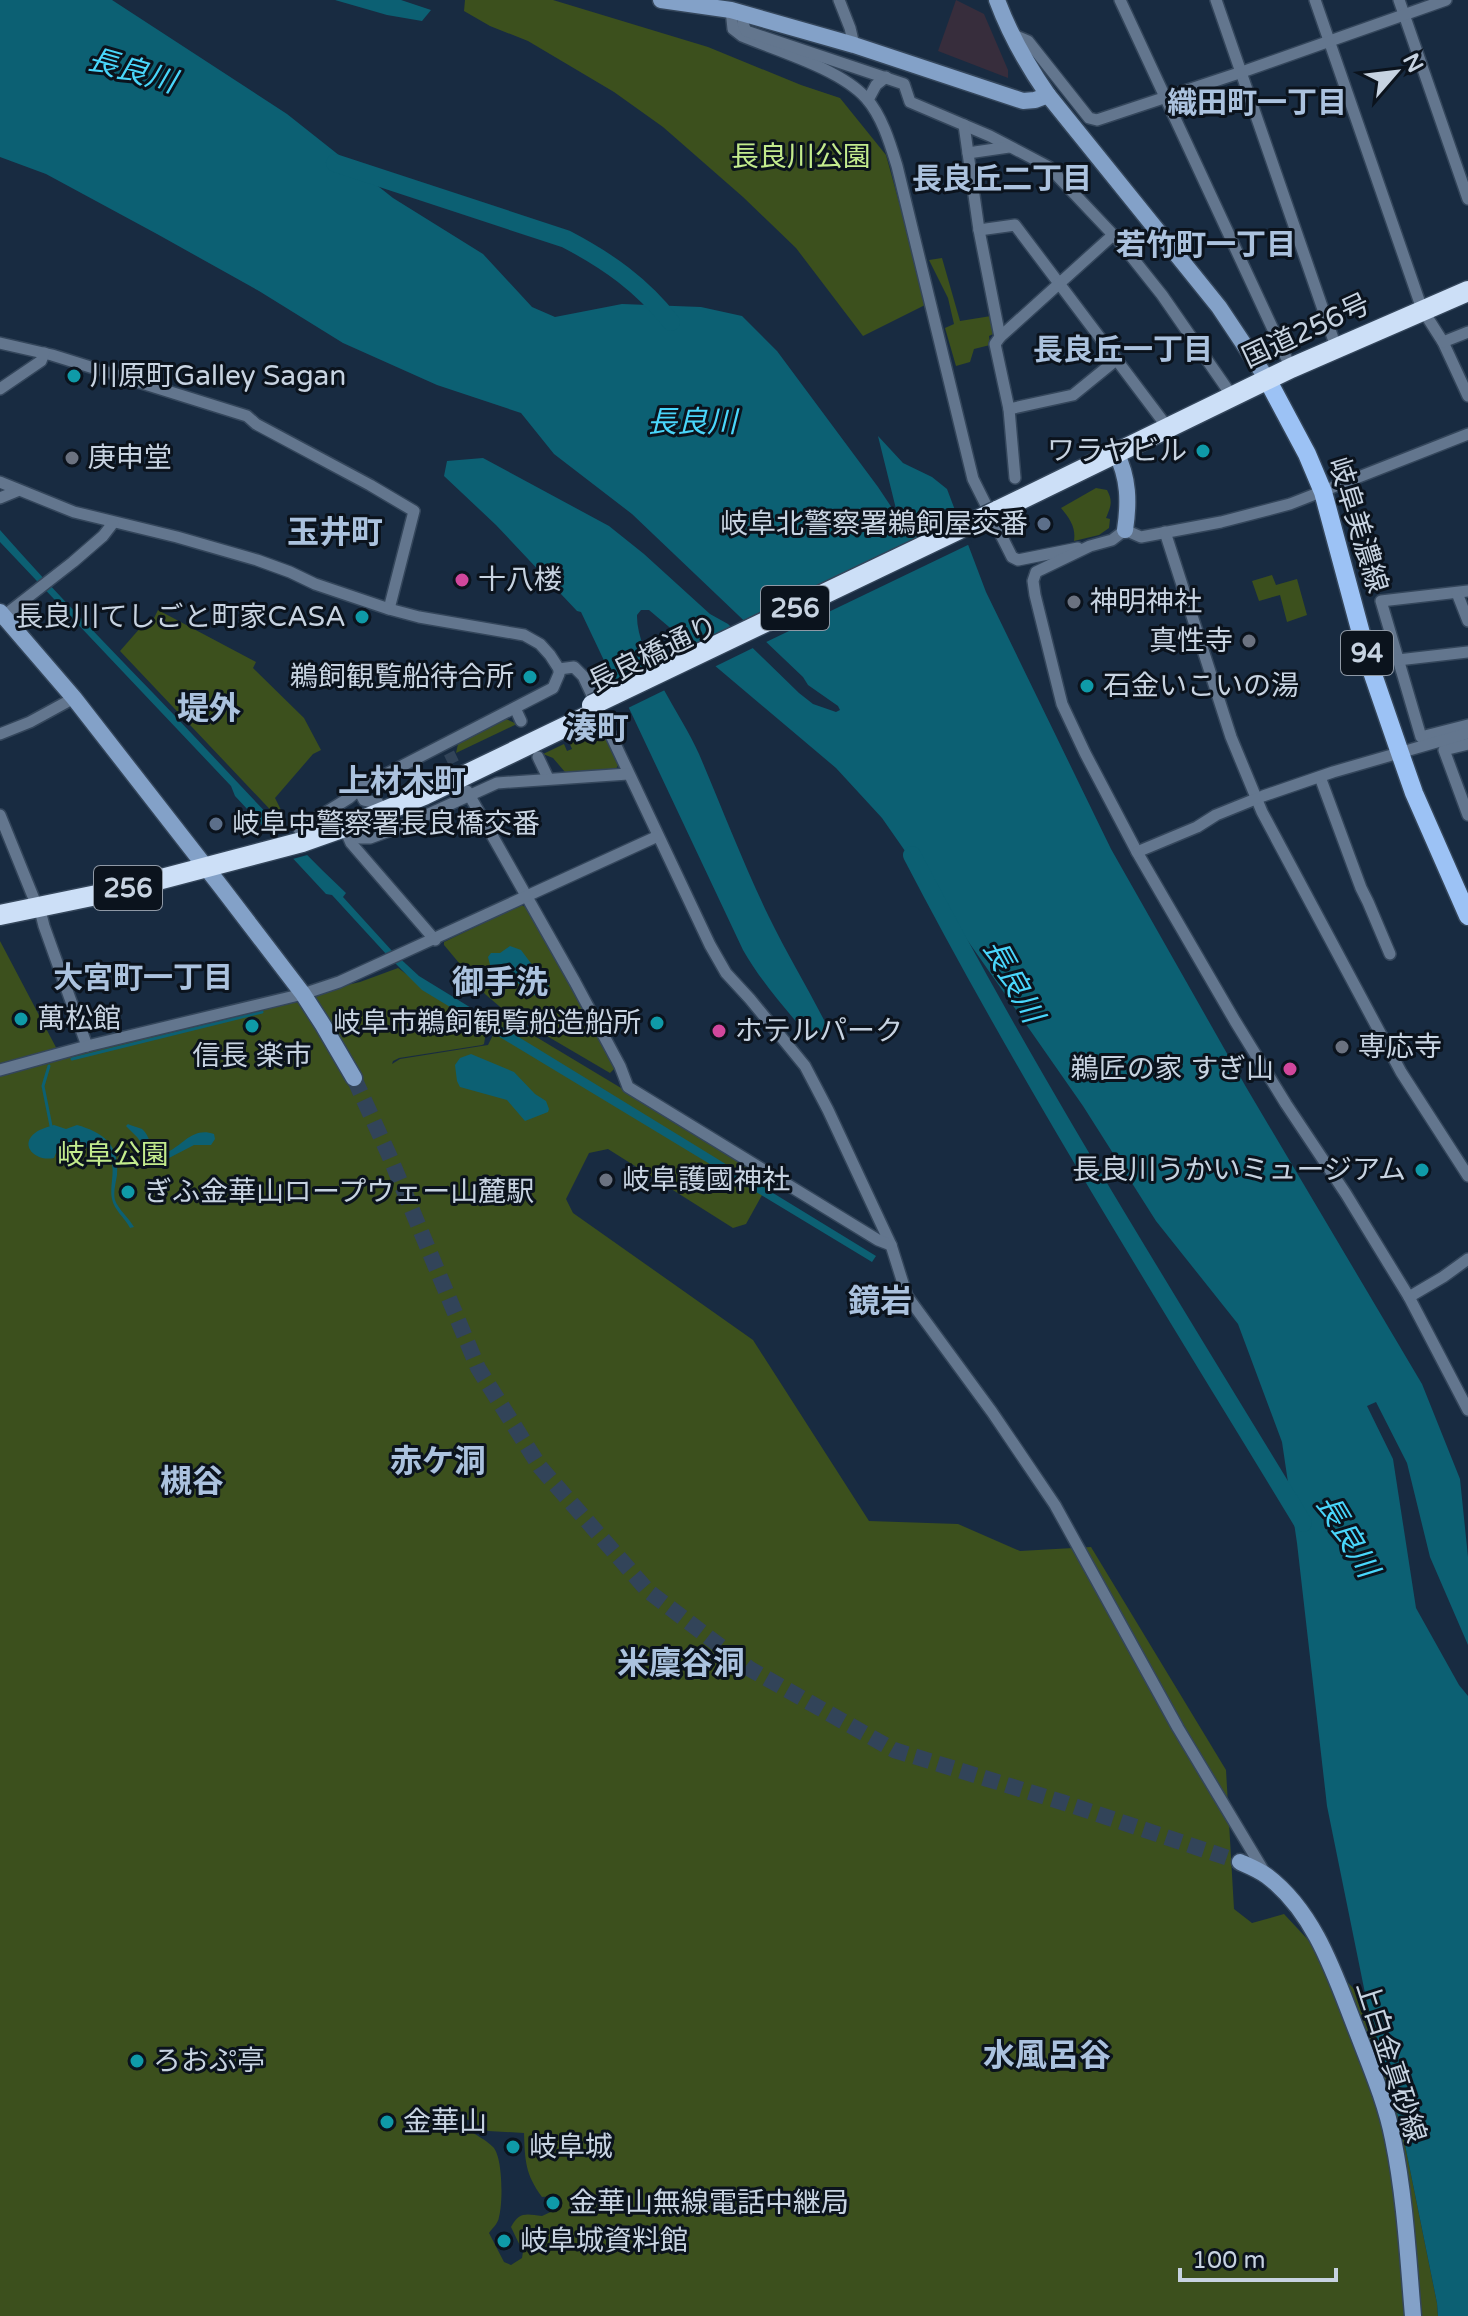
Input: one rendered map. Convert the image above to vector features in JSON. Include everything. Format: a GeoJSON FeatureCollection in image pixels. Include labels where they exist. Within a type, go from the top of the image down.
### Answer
{"type":"FeatureCollection","features":[{"type":"Feature","properties":{"kind":"highway","name":"国道256号"},"geometry":{"type":"LineString","coordinates":[[1000,521],[1270,383],[1425,314],[1468,291]]}},
{"type":"Feature","properties":{"kind":"highway","name":"国道256号"},"geometry":{"type":"LineString","coordinates":[[1118,458],[1168,428],[1232,396],[1270,383],[1291,368],[1336,347],[1468,301]]}},
{"type":"Feature","properties":{"kind":"highway","name":"長良橋通り"},"geometry":{"type":"LineString","coordinates":[[0,907],[116,891],[347,816],[594,708],[1000,521]]}},
{"type":"Feature","properties":{"kind":"highway","name":"長良橋通り"},"geometry":{"type":"LineString","coordinates":[[298,834],[349,826],[424,795],[594,708]]}},
{"type":"Feature","properties":{"kind":"highway","name":"長良橋通り"},"geometry":{"type":"LineString","coordinates":[[0,915],[37,902]]}},
{"type":"Feature","properties":{"kind":"main road","name":"岐阜美濃線"},"geometry":{"type":"LineString","coordinates":[[1270,383],[1323,492],[1369,663],[1414,793],[1468,916]]}},
{"type":"Feature","properties":{"kind":"street"},"geometry":{"type":"LineString","coordinates":[[661,0],[738,12],[854,45],[1023,101],[1048,95]]}},
{"type":"Feature","properties":{"kind":"street"},"geometry":{"type":"LineString","coordinates":[[839,0],[854,45]]}},
{"type":"Feature","properties":{"kind":"street"},"geometry":{"type":"LineString","coordinates":[[997,0],[1009,33],[1027,66],[1219,307],[1270,383]]}},
{"type":"Feature","properties":{"kind":"street"},"geometry":{"type":"LineString","coordinates":[[1120,0],[1291,368]]}},
{"type":"Feature","properties":{"kind":"street"},"geometry":{"type":"LineString","coordinates":[[1216,0],[1336,347]]}},
{"type":"Feature","properties":{"kind":"street"},"geometry":{"type":"LineString","coordinates":[[1315,0],[1425,314],[1443,342],[1468,396]]}},
{"type":"Feature","properties":{"kind":"street"},"geometry":{"type":"LineString","coordinates":[[1399,0],[1468,199]]}},
{"type":"Feature","properties":{"kind":"street"},"geometry":{"type":"LineString","coordinates":[[1009,33],[1028,41],[1089,118],[1097,120],[1446,0]]}},
{"type":"Feature","properties":{"kind":"street"},"geometry":{"type":"LineString","coordinates":[[738,12],[746,31],[904,84],[910,102],[1049,167],[1113,235],[1162,295],[1232,396]]}},
{"type":"Feature","properties":{"kind":"street"},"geometry":{"type":"LineString","coordinates":[[738,12],[733,29],[742,36],[852,84],[868,100],[883,126],[897,166],[973,479],[1000,521],[1012,557],[1018,560],[1090,546],[1112,540],[1125,530],[1128,492],[1118,458]]}},
{"type":"Feature","properties":{"kind":"street"},"geometry":{"type":"LineString","coordinates":[[868,100],[876,85],[886,77]]}},
{"type":"Feature","properties":{"kind":"street"},"geometry":{"type":"LineString","coordinates":[[964,125],[979,230],[1000,337]]}},
{"type":"Feature","properties":{"kind":"street"},"geometry":{"type":"LineString","coordinates":[[968,153],[1010,147]]}},
{"type":"Feature","properties":{"kind":"street"},"geometry":{"type":"LineString","coordinates":[[979,230],[1015,225],[1168,428]]}},
{"type":"Feature","properties":{"kind":"street"},"geometry":{"type":"LineString","coordinates":[[1015,478],[1009,409],[995,344],[1113,235]]}},
{"type":"Feature","properties":{"kind":"street"},"geometry":{"type":"LineString","coordinates":[[1443,342],[1468,332]]}},
{"type":"Feature","properties":{"kind":"street"},"geometry":{"type":"LineString","coordinates":[[0,343],[44,353],[247,416],[256,424],[414,511],[389,609]]}},
{"type":"Feature","properties":{"kind":"street"},"geometry":{"type":"LineString","coordinates":[[0,389],[41,361],[44,353]]}},
{"type":"Feature","properties":{"kind":"street"},"geometry":{"type":"LineString","coordinates":[[1009,409],[1073,395],[1116,360]]}},
{"type":"Feature","properties":{"kind":"street"},"geometry":{"type":"LineString","coordinates":[[1125,530],[1141,537],[1221,522],[1290,504],[1468,434]]}},
{"type":"Feature","properties":{"kind":"street"},"geometry":{"type":"LineString","coordinates":[[0,482],[74,512],[257,560],[389,609],[524,635],[540,644],[559,669],[553,688],[447,749],[363,786],[298,834]]}},
{"type":"Feature","properties":{"kind":"street"},"geometry":{"type":"LineString","coordinates":[[0,498],[17,491]]}},
{"type":"Feature","properties":{"kind":"street"},"geometry":{"type":"LineString","coordinates":[[113,523],[88,549],[1,616],[74,698],[303,994],[354,1078]]}},
{"type":"Feature","properties":{"kind":"street"},"geometry":{"type":"LineString","coordinates":[[1165,532],[1231,737],[1262,812],[1401,1072],[1468,1176]]}},
{"type":"Feature","properties":{"kind":"street"},"geometry":{"type":"LineString","coordinates":[[1090,546],[1036,572],[1033,581],[1062,704],[1137,852],[1242,1033],[1409,1297],[1468,1410]]}},
{"type":"Feature","properties":{"kind":"street"},"geometry":{"type":"LineString","coordinates":[[1468,621],[1463,592],[1381,601],[1421,737],[1468,725]]}},
{"type":"Feature","properties":{"kind":"street"},"geometry":{"type":"LineString","coordinates":[[1398,660],[1468,652]]}},
{"type":"Feature","properties":{"kind":"street"},"geometry":{"type":"LineString","coordinates":[[559,669],[574,667],[583,676],[710,945],[726,973],[805,1066],[828,1110],[891,1245],[907,1296],[1055,1505],[1178,1728],[1267,1876]]}},
{"type":"Feature","properties":{"kind":"street"},"geometry":{"type":"LineString","coordinates":[[0,734],[74,698]]}},
{"type":"Feature","properties":{"kind":"street"},"geometry":{"type":"LineString","coordinates":[[515,708],[521,721]]}},
{"type":"Feature","properties":{"kind":"street"},"geometry":{"type":"LineString","coordinates":[[1137,852],[1257,799],[1468,733]]}},
{"type":"Feature","properties":{"kind":"street"},"geometry":{"type":"LineString","coordinates":[[1468,744],[1444,750],[1468,815]]}},
{"type":"Feature","properties":{"kind":"street"},"geometry":{"type":"LineString","coordinates":[[538,757],[548,778]]}},
{"type":"Feature","properties":{"kind":"street"},"geometry":{"type":"LineString","coordinates":[[349,826],[360,838],[370,838],[427,816],[468,793],[497,783],[628,774]]}},
{"type":"Feature","properties":{"kind":"street"},"geometry":{"type":"LineString","coordinates":[[1320,777],[1361,888],[1390,954]]}},
{"type":"Feature","properties":{"kind":"street"},"geometry":{"type":"LineString","coordinates":[[363,786],[361,794],[364,800],[378,803]]}},
{"type":"Feature","properties":{"kind":"street"},"geometry":{"type":"LineString","coordinates":[[468,793],[575,982],[628,1087],[878,1240],[891,1245]]}},
{"type":"Feature","properties":{"kind":"street"},"geometry":{"type":"LineString","coordinates":[[0,815],[37,902],[87,1046]]}},
{"type":"Feature","properties":{"kind":"street"},"geometry":{"type":"LineString","coordinates":[[349,826],[351,843],[433,941]]}},
{"type":"Feature","properties":{"kind":"street"},"geometry":{"type":"LineString","coordinates":[[0,1070],[303,994],[339,982],[658,836]]}},
{"type":"Feature","properties":{"kind":"street"},"geometry":{"type":"LineString","coordinates":[[1409,1297],[1468,1259]]}},
{"type":"Feature","properties":{"kind":"street","name":"上白金真砂線"},"geometry":{"type":"LineString","coordinates":[[1240,1862],[1267,1876],[1312,1928],[1330,1964],[1375,2078],[1393,2137],[1413,2316]]}},
{"type":"Feature","properties":{"kind":"shaded area"},"geometry":{"type":"Polygon","coordinates":[[[956,0],[984,14],[1008,70],[1008,78],[938,51],[956,0]]]}},
{"type":"Feature","properties":{"kind":"green space","name":"長良川公園"},"geometry":{"type":"Polygon","coordinates":[[[465,0],[553,0],[708,47],[840,98],[886,155],[927,304],[863,336],[796,248],[663,127],[614,92],[528,41],[490,26],[464,11],[465,0]]]}},
{"type":"Feature","properties":{"kind":"green space"},"geometry":{"type":"Polygon","coordinates":[[[942,258],[960,321],[991,316],[995,333],[989,336],[990,345],[974,349],[970,362],[956,366],[945,328],[954,324],[948,298],[929,260],[942,258]]]}},
{"type":"Feature","properties":{"kind":"green space"},"geometry":{"type":"Polygon","coordinates":[[[1096,488],[1107,490],[1110,497],[1106,518],[1110,519],[1109,528],[1099,535],[1074,541],[1072,523],[1061,508],[1096,488]]]}},
{"type":"Feature","properties":{"kind":"green space"},"geometry":{"type":"Polygon","coordinates":[[[1272,575],[1276,585],[1297,579],[1307,615],[1287,622],[1280,595],[1259,601],[1252,581],[1272,575]]]}},
{"type":"Feature","properties":{"kind":"green space"},"geometry":{"type":"Polygon","coordinates":[[[158,610],[256,662],[253,668],[304,718],[321,750],[313,754],[275,798],[285,818],[280,820],[120,651],[148,619],[153,620],[158,610]]]}},
{"type":"Feature","properties":{"kind":"green space"},"geometry":{"type":"Polygon","coordinates":[[[506,719],[517,724],[456,753],[458,744],[506,719]]]}},
{"type":"Feature","properties":{"kind":"green space"},"geometry":{"type":"Polygon","coordinates":[[[594,730],[598,738],[606,734],[620,762],[616,769],[565,772],[553,758],[543,754],[564,744],[567,751],[572,749],[569,742],[594,730]]]}},
{"type":"Feature","properties":{"kind":"green space"},"geometry":{"type":"Polygon","coordinates":[[[521,905],[528,908],[616,1067],[610,1073],[506,1012],[485,994],[444,945],[444,942],[521,905]]]}},
{"type":"Feature","properties":{"kind":"green space","name":"岐阜公園"},"geometry":{"type":"Polygon","coordinates":[[[0,941],[60,1055],[360,982],[398,968],[486,1032],[482,1045],[399,1058],[392,1064],[400,1059],[488,1045],[500,1021],[508,1020],[754,1168],[766,1188],[746,1224],[733,1228],[608,1149],[589,1153],[566,1199],[573,1213],[753,1340],[869,1521],[958,1524],[1020,1551],[1091,1547],[1226,1770],[1234,1909],[1252,1923],[1284,1914],[1367,2003],[1403,2135],[1438,2316],[0,2316],[0,941]],[[463,2117],[459,2119],[496,2152],[501,2202],[498,2219],[489,2233],[504,2262],[511,2265],[522,2258],[523,2252],[511,2227],[517,2218],[524,2215],[542,2216],[561,2204],[556,2196],[542,2197],[532,2181],[524,2133],[488,2131],[463,2117]]]}},
{"type":"Feature","properties":{"kind":"water","name":"長良川"},"geometry":{"type":"Polygon","coordinates":[[[0,0],[112,0],[287,114],[393,198],[483,254],[532,307],[555,317],[622,304],[701,307],[742,316],[777,351],[898,517],[878,436],[903,463],[932,477],[947,489],[986,592],[1111,849],[1246,1087],[1422,1384],[1460,1479],[1468,1557],[1468,1645],[1430,1557],[1407,1463],[1376,1402],[1367,1406],[1393,1459],[1416,1608],[1468,1696],[1468,2316],[1438,2316],[1403,2135],[1367,2003],[1327,1806],[1297,1543],[1282,1442],[1238,1324],[1156,1221],[1083,1106],[882,818],[836,768],[649,610],[641,610],[637,615],[639,631],[652,666],[699,754],[769,917],[824,1020],[827,1029],[812,1040],[743,950],[581,612],[444,476],[447,461],[483,458],[609,526],[710,614],[728,624],[799,693],[813,704],[836,712],[840,710],[838,706],[808,685],[632,514],[554,454],[521,413],[437,385],[343,343],[157,234],[46,174],[0,157],[0,0]]]}},
{"type":"Feature","properties":{"kind":"water"},"geometry":{"type":"Polygon","coordinates":[[[335,0],[401,0],[431,10],[422,21],[335,0]]]}},
{"type":"Feature","properties":{"kind":"water"},"geometry":{"type":"Polygon","coordinates":[[[0,530],[346,893],[343,897],[419,976],[876,1256],[872,1262],[422,990],[332,895],[326,894],[235,796],[231,786],[0,542],[0,530]]]}},
{"type":"Feature","properties":{"kind":"water"},"geometry":{"type":"Polygon","coordinates":[[[510,946],[521,950],[536,970],[548,979],[547,992],[532,995],[515,979],[502,983],[493,976],[488,957],[510,946]]]}},
{"type":"Feature","properties":{"kind":"water"},"geometry":{"type":"Polygon","coordinates":[[[471,1054],[514,1072],[546,1101],[548,1112],[525,1121],[507,1100],[460,1087],[455,1065],[460,1058],[471,1054]]]}},
{"type":"Feature","properties":{"kind":"water"},"geometry":{"type":"Polygon","coordinates":[[[54,1125],[66,1129],[77,1125],[94,1131],[108,1141],[116,1155],[115,1200],[134,1227],[130,1228],[113,1203],[113,1169],[107,1152],[90,1147],[56,1153],[54,1158],[47,1159],[31,1152],[30,1138],[39,1130],[54,1125]]]}},
{"type":"Feature","properties":{"kind":"water"},"geometry":{"type":"Polygon","coordinates":[[[126,1126],[142,1129],[153,1147],[161,1151],[168,1152],[200,1133],[214,1134],[215,1139],[211,1145],[194,1145],[169,1158],[158,1158],[148,1152],[126,1126]]]}},
{"type":"Feature","properties":{"kind":"pier"},"geometry":{"type":"Polygon","coordinates":[[[962,517],[972,543],[762,644],[740,623],[962,517]]]}},
{"type":"Feature","properties":{"kind":"pier"},"geometry":{"type":"Polygon","coordinates":[[[735,625],[757,646],[712,668],[688,648],[735,625]]]}},
{"type":"Feature","properties":{"kind":"pier"},"geometry":{"type":"Polygon","coordinates":[[[656,663],[669,688],[626,709],[613,683],[656,663]]]}},
{"type":"Feature","properties":{"kind":"pier"},"geometry":{"type":"Polygon","coordinates":[[[278,822],[311,854],[289,860],[258,827],[278,822]]]}},
{"type":"Feature","properties":{"kind":"waterway","name":"長良川"},"geometry":{"type":"LineString","coordinates":[[335,163],[566,239],[623,275],[671,322]]}},
{"type":"Feature","properties":{"kind":"waterway","name":"長良川"},"geometry":{"type":"LineString","coordinates":[[912,855],[1053,1109],[1303,1523]]}},
{"type":"Feature","properties":{"kind":"waterway"},"geometry":{"type":"LineString","coordinates":[[72,1059],[262,1012]]}},
{"type":"Feature","properties":{"kind":"waterway"},"geometry":{"type":"LineString","coordinates":[[49,1066],[43,1086],[51,1126]]}},
{"type":"Feature","properties":{"kind":"tunnel"},"geometry":{"type":"LineString","coordinates":[[449,753],[463,782]]}},
{"type":"Feature","properties":{"kind":"tunnel"},"geometry":{"type":"LineString","coordinates":[[354,1078],[478,1368],[540,1467],[648,1591],[750,1669],[894,1750],[1240,1862]]}},
{"type":"Feature","properties":{"kind":"place","name":"川原町Galley Sagan"},"geometry":{"type":"Point","coordinates":[74,376]}},
{"type":"Feature","properties":{"kind":"place","name":"ワラヤビル"},"geometry":{"type":"Point","coordinates":[1203,451]}},
{"type":"Feature","properties":{"kind":"place","name":"庚申堂"},"geometry":{"type":"Point","coordinates":[72,458]}},
{"type":"Feature","properties":{"kind":"place","name":"岐阜北警察署鵜飼屋交番"},"geometry":{"type":"Point","coordinates":[1044,524]}},
{"type":"Feature","properties":{"kind":"place","name":"十八楼"},"geometry":{"type":"Point","coordinates":[462,580]}},
{"type":"Feature","properties":{"kind":"place","name":"神明神社"},"geometry":{"type":"Point","coordinates":[1074,602]}},
{"type":"Feature","properties":{"kind":"place","name":"長良川てしごと町家CASA"},"geometry":{"type":"Point","coordinates":[362,617]}},
{"type":"Feature","properties":{"kind":"place","name":"真性寺"},"geometry":{"type":"Point","coordinates":[1249,641]}},
{"type":"Feature","properties":{"kind":"place","name":"鵜飼観覧船待合所"},"geometry":{"type":"Point","coordinates":[530,677]}},
{"type":"Feature","properties":{"kind":"place","name":"石金いこいの湯"},"geometry":{"type":"Point","coordinates":[1087,686]}},
{"type":"Feature","properties":{"kind":"place","name":"岐阜中警察署長良橋交番"},"geometry":{"type":"Point","coordinates":[216,824]}},
{"type":"Feature","properties":{"kind":"place","name":"萬松館"},"geometry":{"type":"Point","coordinates":[21,1019]}},
{"type":"Feature","properties":{"kind":"place","name":"岐阜市鵜飼観覧船造船所"},"geometry":{"type":"Point","coordinates":[657,1023]}},
{"type":"Feature","properties":{"kind":"place","name":"信長 楽市"},"geometry":{"type":"Point","coordinates":[252,1026]}},
{"type":"Feature","properties":{"kind":"place","name":"ホテルパーク"},"geometry":{"type":"Point","coordinates":[719,1031]}},
{"type":"Feature","properties":{"kind":"place","name":"専応寺"},"geometry":{"type":"Point","coordinates":[1342,1047]}},
{"type":"Feature","properties":{"kind":"place","name":"鵜匠の家 すぎ山"},"geometry":{"type":"Point","coordinates":[1290,1069]}},
{"type":"Feature","properties":{"kind":"place","name":"長良川うかいミュージアム"},"geometry":{"type":"Point","coordinates":[1422,1170]}},
{"type":"Feature","properties":{"kind":"place","name":"岐阜護國神社"},"geometry":{"type":"Point","coordinates":[606,1180]}},
{"type":"Feature","properties":{"kind":"place","name":"ぎふ金華山ロープウェー山麓駅"},"geometry":{"type":"Point","coordinates":[128,1192]}},
{"type":"Feature","properties":{"kind":"place","name":"ろおぷ亭"},"geometry":{"type":"Point","coordinates":[137,2061]}},
{"type":"Feature","properties":{"kind":"place","name":"金華山"},"geometry":{"type":"Point","coordinates":[387,2122]}},
{"type":"Feature","properties":{"kind":"place","name":"岐阜城"},"geometry":{"type":"Point","coordinates":[513,2147]}},
{"type":"Feature","properties":{"kind":"place","name":"金華山無線電話中継局"},"geometry":{"type":"Point","coordinates":[553,2203]}},
{"type":"Feature","properties":{"kind":"place","name":"岐阜城資料館"},"geometry":{"type":"Point","coordinates":[504,2241]}},
{"type":"Feature","properties":{"kind":"district","name":"織田町一丁目"},"geometry":{"type":"Point","coordinates":[1257,103]}},
{"type":"Feature","properties":{"kind":"district","name":"長良丘二丁目"},"geometry":{"type":"Point","coordinates":[1002,179]}},
{"type":"Feature","properties":{"kind":"district","name":"若竹町一丁目"},"geometry":{"type":"Point","coordinates":[1206,245]}},
{"type":"Feature","properties":{"kind":"district","name":"長良丘一丁目"},"geometry":{"type":"Point","coordinates":[1123,350]}},
{"type":"Feature","properties":{"kind":"district","name":"玉井町"},"geometry":{"type":"Point","coordinates":[335,533]}},
{"type":"Feature","properties":{"kind":"district","name":"堤外"},"geometry":{"type":"Point","coordinates":[209,709]}},
{"type":"Feature","properties":{"kind":"district","name":"湊町"},"geometry":{"type":"Point","coordinates":[597,729]}},
{"type":"Feature","properties":{"kind":"district","name":"上材木町"},"geometry":{"type":"Point","coordinates":[402,782]}},
{"type":"Feature","properties":{"kind":"district","name":"大宮町一丁目"},"geometry":{"type":"Point","coordinates":[143,978]}},
{"type":"Feature","properties":{"kind":"district","name":"御手洗"},"geometry":{"type":"Point","coordinates":[500,983]}},
{"type":"Feature","properties":{"kind":"district","name":"鏡岩"},"geometry":{"type":"Point","coordinates":[880,1302]}},
{"type":"Feature","properties":{"kind":"district","name":"赤ケ洞"},"geometry":{"type":"Point","coordinates":[438,1462]}},
{"type":"Feature","properties":{"kind":"district","name":"槻谷"},"geometry":{"type":"Point","coordinates":[192,1482]}},
{"type":"Feature","properties":{"kind":"district","name":"米廩谷洞"},"geometry":{"type":"Point","coordinates":[681,1664]}},
{"type":"Feature","properties":{"kind":"district","name":"水風呂谷"},"geometry":{"type":"Point","coordinates":[1047,2056]}}]}
